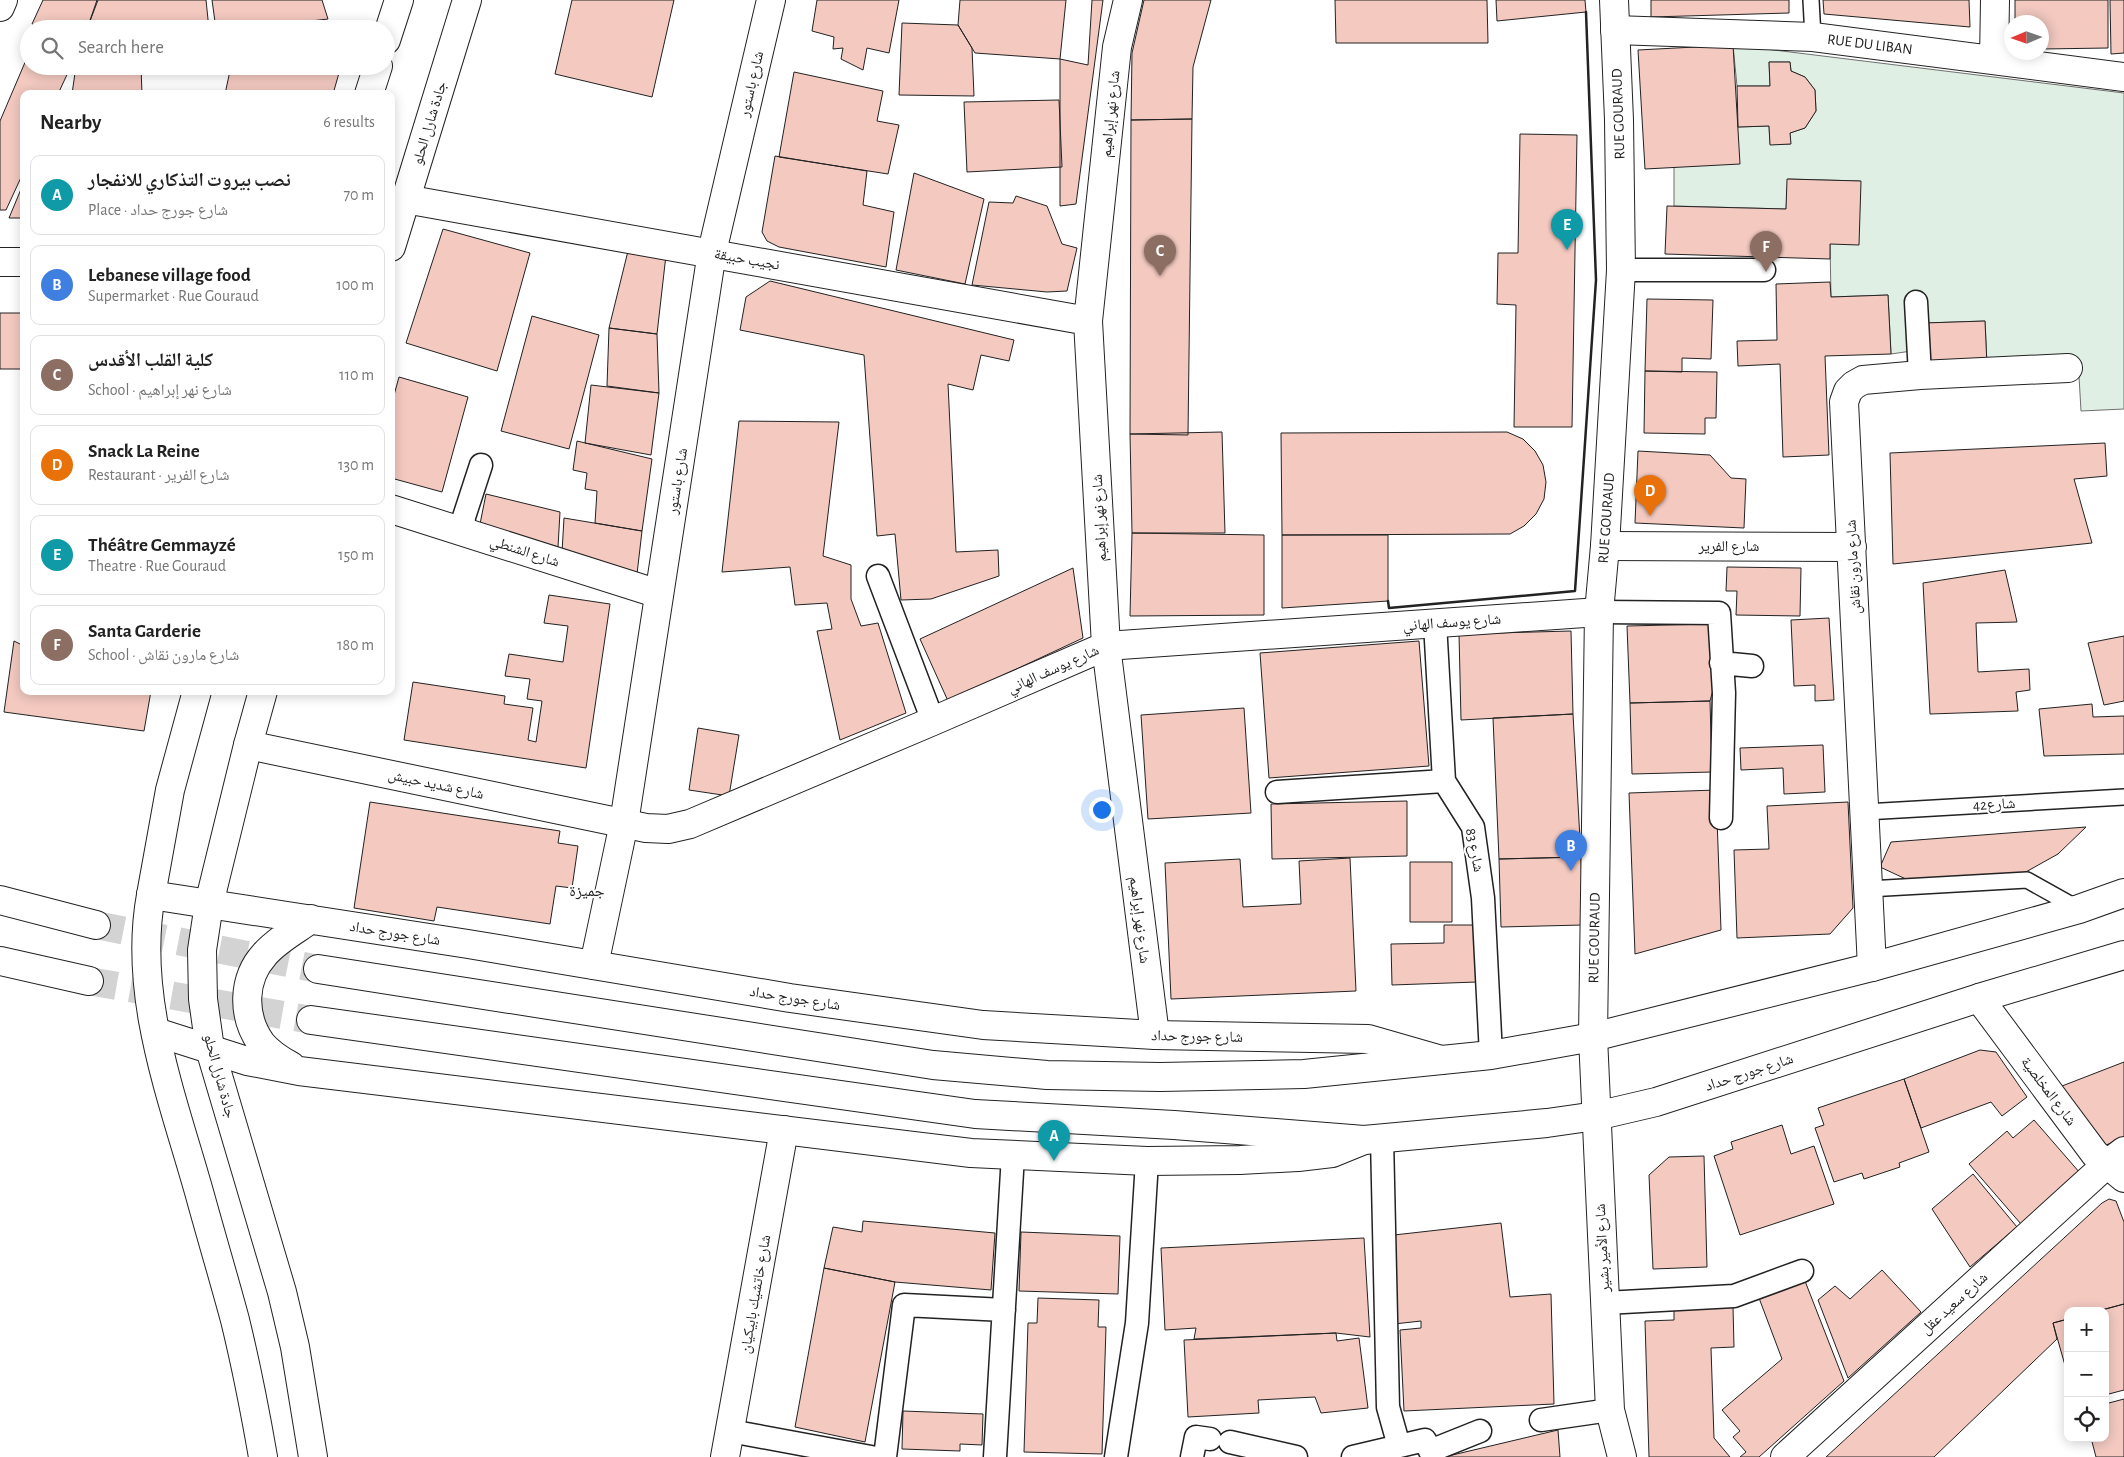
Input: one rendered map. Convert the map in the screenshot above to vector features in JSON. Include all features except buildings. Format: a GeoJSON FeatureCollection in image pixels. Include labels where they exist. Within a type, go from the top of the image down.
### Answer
{"type":"FeatureCollection","features":[{"type":"Feature","properties":{"kind":"main road"},"geometry":{"type":"LineString","coordinates":[[0,7],[3,0]]}},
{"type":"Feature","properties":{"kind":"main road"},"geometry":{"type":"LineString","coordinates":[[392,20],[399,0]]}},
{"type":"Feature","properties":{"kind":"main road","name":"جادة شارل الحلو"},"geometry":{"type":"LineString","coordinates":[[395,233],[467,0]]}},
{"type":"Feature","properties":{"kind":"main road","name":"شارع باستور"},"geometry":{"type":"LineString","coordinates":[[594,965],[624,823],[712,252],[771,0]]}},
{"type":"Feature","properties":{"kind":"main road","name":"شارع نهر إبراهيم"},"geometry":{"type":"LineString","coordinates":[[1128,0],[1117,47],[1088,321],[1106,646],[1155,1035]]}},
{"type":"Feature","properties":{"kind":"main road","name":"RUE GOURAUD"},"geometry":{"type":"LineString","coordinates":[[1593,1037],[1599,612],[1605,546],[1622,270],[1620,120],[1614,0]]}},
{"type":"Feature","properties":{"kind":"main road"},"geometry":{"type":"LineString","coordinates":[[1994,60],[1995,0]]}},
{"type":"Feature","properties":{"kind":"main road","name":"RUE DU LIBAN"},"geometry":{"type":"LineString","coordinates":[[1615,30],[1813,37],[2124,77]]}},
{"type":"Feature","properties":{"kind":"main road"},"geometry":{"type":"LineString","coordinates":[[370,90],[375,75]]}},
{"type":"Feature","properties":{"kind":"main road","name":"نجيب حبيقة"},"geometry":{"type":"LineString","coordinates":[[405,198],[1088,321]]}},
{"type":"Feature","properties":{"kind":"main road"},"geometry":{"type":"LineString","coordinates":[[0,262],[20,262]]}},
{"type":"Feature","properties":{"kind":"main road","name":"شارع مارون نقاش"},"geometry":{"type":"LineString","coordinates":[[1872,967],[1844,402],[1848,391],[1863,380],[1920,375],[2068,368]]}},
{"type":"Feature","properties":{"kind":"main road","name":"شارع الشنطي"},"geometry":{"type":"LineString","coordinates":[[395,510],[659,594]]}},
{"type":"Feature","properties":{"kind":"main road","name":"شارع الفرير"},"geometry":{"type":"LineString","coordinates":[[1605,546],[1852,546]]}},
{"type":"Feature","properties":{"kind":"main road","name":"شارع يوسف الهاني"},"geometry":{"type":"LineString","coordinates":[[624,823],[660,829],[690,824],[933,722],[1106,646],[1599,612]]}},
{"type":"Feature","properties":{"kind":"main road"},"geometry":{"type":"LineString","coordinates":[[196,695],[170,790],[151,895],[147,963],[150,1009],[235,1320],[263,1457]]}},
{"type":"Feature","properties":{"kind":"main road","name":"جادة شارل الحلو"},"geometry":{"type":"LineString","coordinates":[[262,695],[209,904],[202,950],[203,998],[210,1049],[282,1292],[299,1366],[313,1457]]}},
{"type":"Feature","properties":{"kind":"main road","name":"شارع شديد حبيش"},"geometry":{"type":"LineString","coordinates":[[248,745],[624,823]]}},
{"type":"Feature","properties":{"kind":"main road","name":"شارع جورج حداد"},"geometry":{"type":"LineString","coordinates":[[318,969],[934,1064],[1047,1076],[1160,1077],[1304,1074],[1490,1055],[1593,1037],[1872,967],[2079,909],[2124,893]]}},
{"type":"Feature","properties":{"kind":"main road","name":"شارع جورج حداد"},"geometry":{"type":"LineString","coordinates":[[151,895],[311,919],[790,998],[984,1025],[1155,1035],[1368,1040],[1442,1060]]}},
{"type":"Feature","properties":{"kind":"main road"},"geometry":{"type":"LineString","coordinates":[[0,900],[96,925]]}},
{"type":"Feature","properties":{"kind":"main road"},"geometry":{"type":"LineString","coordinates":[[299,1071],[274,1056],[262,1044],[251,1026],[246,1007],[248,984],[255,966],[266,952],[311,919]]}},
{"type":"Feature","properties":{"kind":"main road","name":"شارع جورج حداد"},"geometry":{"type":"LineString","coordinates":[[311,1020],[975,1114],[1373,1139],[1547,1123],[1596,1116],[1656,1102],[1979,998],[2124,955]]}},
{"type":"Feature","properties":{"kind":"main road"},"geometry":{"type":"LineString","coordinates":[[0,961],[89,981]]}},
{"type":"Feature","properties":{"kind":"main road","name":"شارع المخلصية"},"geometry":{"type":"LineString","coordinates":[[1979,998],[2095,1154],[2118,1164]]}},
{"type":"Feature","properties":{"kind":"main road","name":"شارع جورج حداد"},"geometry":{"type":"LineString","coordinates":[[156,1032],[247,1061],[299,1071],[971,1153],[1147,1161],[1298,1157],[1332,1152],[1373,1139]]}},
{"type":"Feature","properties":{"kind":"main road","name":"شارع الأمير بشير"},"geometry":{"type":"LineString","coordinates":[[1593,1037],[1610,1410],[1622,1457]]}},
{"type":"Feature","properties":{"kind":"main road","name":"شارع خاتشيك بابيكيان"},"geometry":{"type":"LineString","coordinates":[[728,1444],[784,1130]]}},
{"type":"Feature","properties":{"kind":"main road","name":"شارع سعيد عقل"},"geometry":{"type":"LineString","coordinates":[[1785,1457],[2118,1164]]}},
{"type":"Feature","properties":{"kind":"street"},"geometry":{"type":"LineString","coordinates":[[1622,270],[1764,270]]}},
{"type":"Feature","properties":{"kind":"street"},"geometry":{"type":"LineString","coordinates":[[1916,302],[1920,375]]}},
{"type":"Feature","properties":{"kind":"street"},"geometry":{"type":"LineString","coordinates":[[463,531],[464,518],[481,466]]}},
{"type":"Feature","properties":{"kind":"street"},"geometry":{"type":"LineString","coordinates":[[878,576],[933,722]]}},
{"type":"Feature","properties":{"kind":"street"},"geometry":{"type":"LineString","coordinates":[[1599,612],[1719,613],[1724,693],[1721,818]]}},
{"type":"Feature","properties":{"kind":"street","name":"شارع 83"},"geometry":{"type":"LineString","coordinates":[[1435,623],[1444,781],[1473,827],[1483,898],[1490,1055]]}},
{"type":"Feature","properties":{"kind":"street"},"geometry":{"type":"LineString","coordinates":[[1721,663],[1752,666]]}},
{"type":"Feature","properties":{"kind":"street"},"geometry":{"type":"LineString","coordinates":[[1277,792],[1444,781]]}},
{"type":"Feature","properties":{"kind":"street"},"geometry":{"type":"LineString","coordinates":[[1373,1139],[1388,1407],[1399,1446]]}},
{"type":"Feature","properties":{"kind":"street"},"geometry":{"type":"LineString","coordinates":[[995,1457],[1013,1155]]}},
{"type":"Feature","properties":{"kind":"street"},"geometry":{"type":"LineString","coordinates":[[1116,1457],[1137,1324],[1147,1161]]}},
{"type":"Feature","properties":{"kind":"street"},"geometry":{"type":"LineString","coordinates":[[1605,1304],[1734,1296],[1802,1271]]}},
{"type":"Feature","properties":{"kind":"street"},"geometry":{"type":"LineString","coordinates":[[885,1457],[904,1305],[1004,1310]]}},
{"type":"Feature","properties":{"kind":"street"},"geometry":{"type":"LineString","coordinates":[[1541,1420],[1610,1410]]}},
{"type":"Feature","properties":{"kind":"street"},"geometry":{"type":"LineString","coordinates":[[1353,1457],[1425,1440],[1430,1451],[1480,1431]]}},
{"type":"Feature","properties":{"kind":"street"},"geometry":{"type":"LineString","coordinates":[[1192,1457],[1196,1437],[1296,1457]]}},
{"type":"Feature","properties":{"kind":"street"},"geometry":{"type":"LineString","coordinates":[[728,1444],[872,1457]]}},
{"type":"Feature","properties":{"kind":"lane"},"geometry":{"type":"LineString","coordinates":[[1811,0],[1813,37]]}},
{"type":"Feature","properties":{"kind":"lane","name":"شارع42"},"geometry":{"type":"LineString","coordinates":[[1865,812],[2124,797]]}},
{"type":"Feature","properties":{"kind":"lane"},"geometry":{"type":"LineString","coordinates":[[1868,889],[2027,880],[2079,909]]}},
{"type":"Feature","properties":{"kind":"green space"},"geometry":{"type":"Polygon","coordinates":[[[1733,45],[2124,93],[2124,409],[2081,411],[2078,359],[1987,365],[1985,321],[1924,323],[1925,349],[1891,354],[1888,295],[1831,297],[1830,244],[1860,181],[1788,179],[1786,209],[1674,206],[1674,167],[1738,127],[1769,126],[1770,144],[1790,144],[1790,133],[1805,128],[1816,111],[1815,90],[1805,77],[1791,71],[1790,62],[1769,62],[1770,86],[1737,86],[1733,45]]]}},
{"type":"Feature","properties":{"kind":"tunnel"},"geometry":{"type":"LineString","coordinates":[[96,925],[318,969]]}},
{"type":"Feature","properties":{"kind":"tunnel"},"geometry":{"type":"LineString","coordinates":[[89,981],[311,1020]]}},
{"type":"Feature","properties":{"kind":"wall"},"geometry":{"type":"LineString","coordinates":[[1388,601],[1389,608],[1575,591],[1596,280],[1586,12]]}},
{"type":"Feature","properties":{"kind":"place","name":"Théâtre Gemmayzé"},"geometry":{"type":"Point","coordinates":[1567,250]}},
{"type":"Feature","properties":{"kind":"place","name":"Santa Garderie"},"geometry":{"type":"Point","coordinates":[1766,272]}},
{"type":"Feature","properties":{"kind":"place","name":"كلية القلب الأقدس"},"geometry":{"type":"Point","coordinates":[1160,276]}},
{"type":"Feature","properties":{"kind":"place","name":"Snack La Reine"},"geometry":{"type":"Point","coordinates":[1650,516]}},
{"type":"Feature","properties":{"kind":"place","name":"Lebanese village food"},"geometry":{"type":"Point","coordinates":[1571,871]}},
{"type":"Feature","properties":{"kind":"place","name":"نصب بيروت التذكاري للانفجار"},"geometry":{"type":"Point","coordinates":[1054,1161]}},
{"type":"Feature","properties":{"kind":"district","name":"جميزة"},"geometry":{"type":"Point","coordinates":[587,890]}}]}
